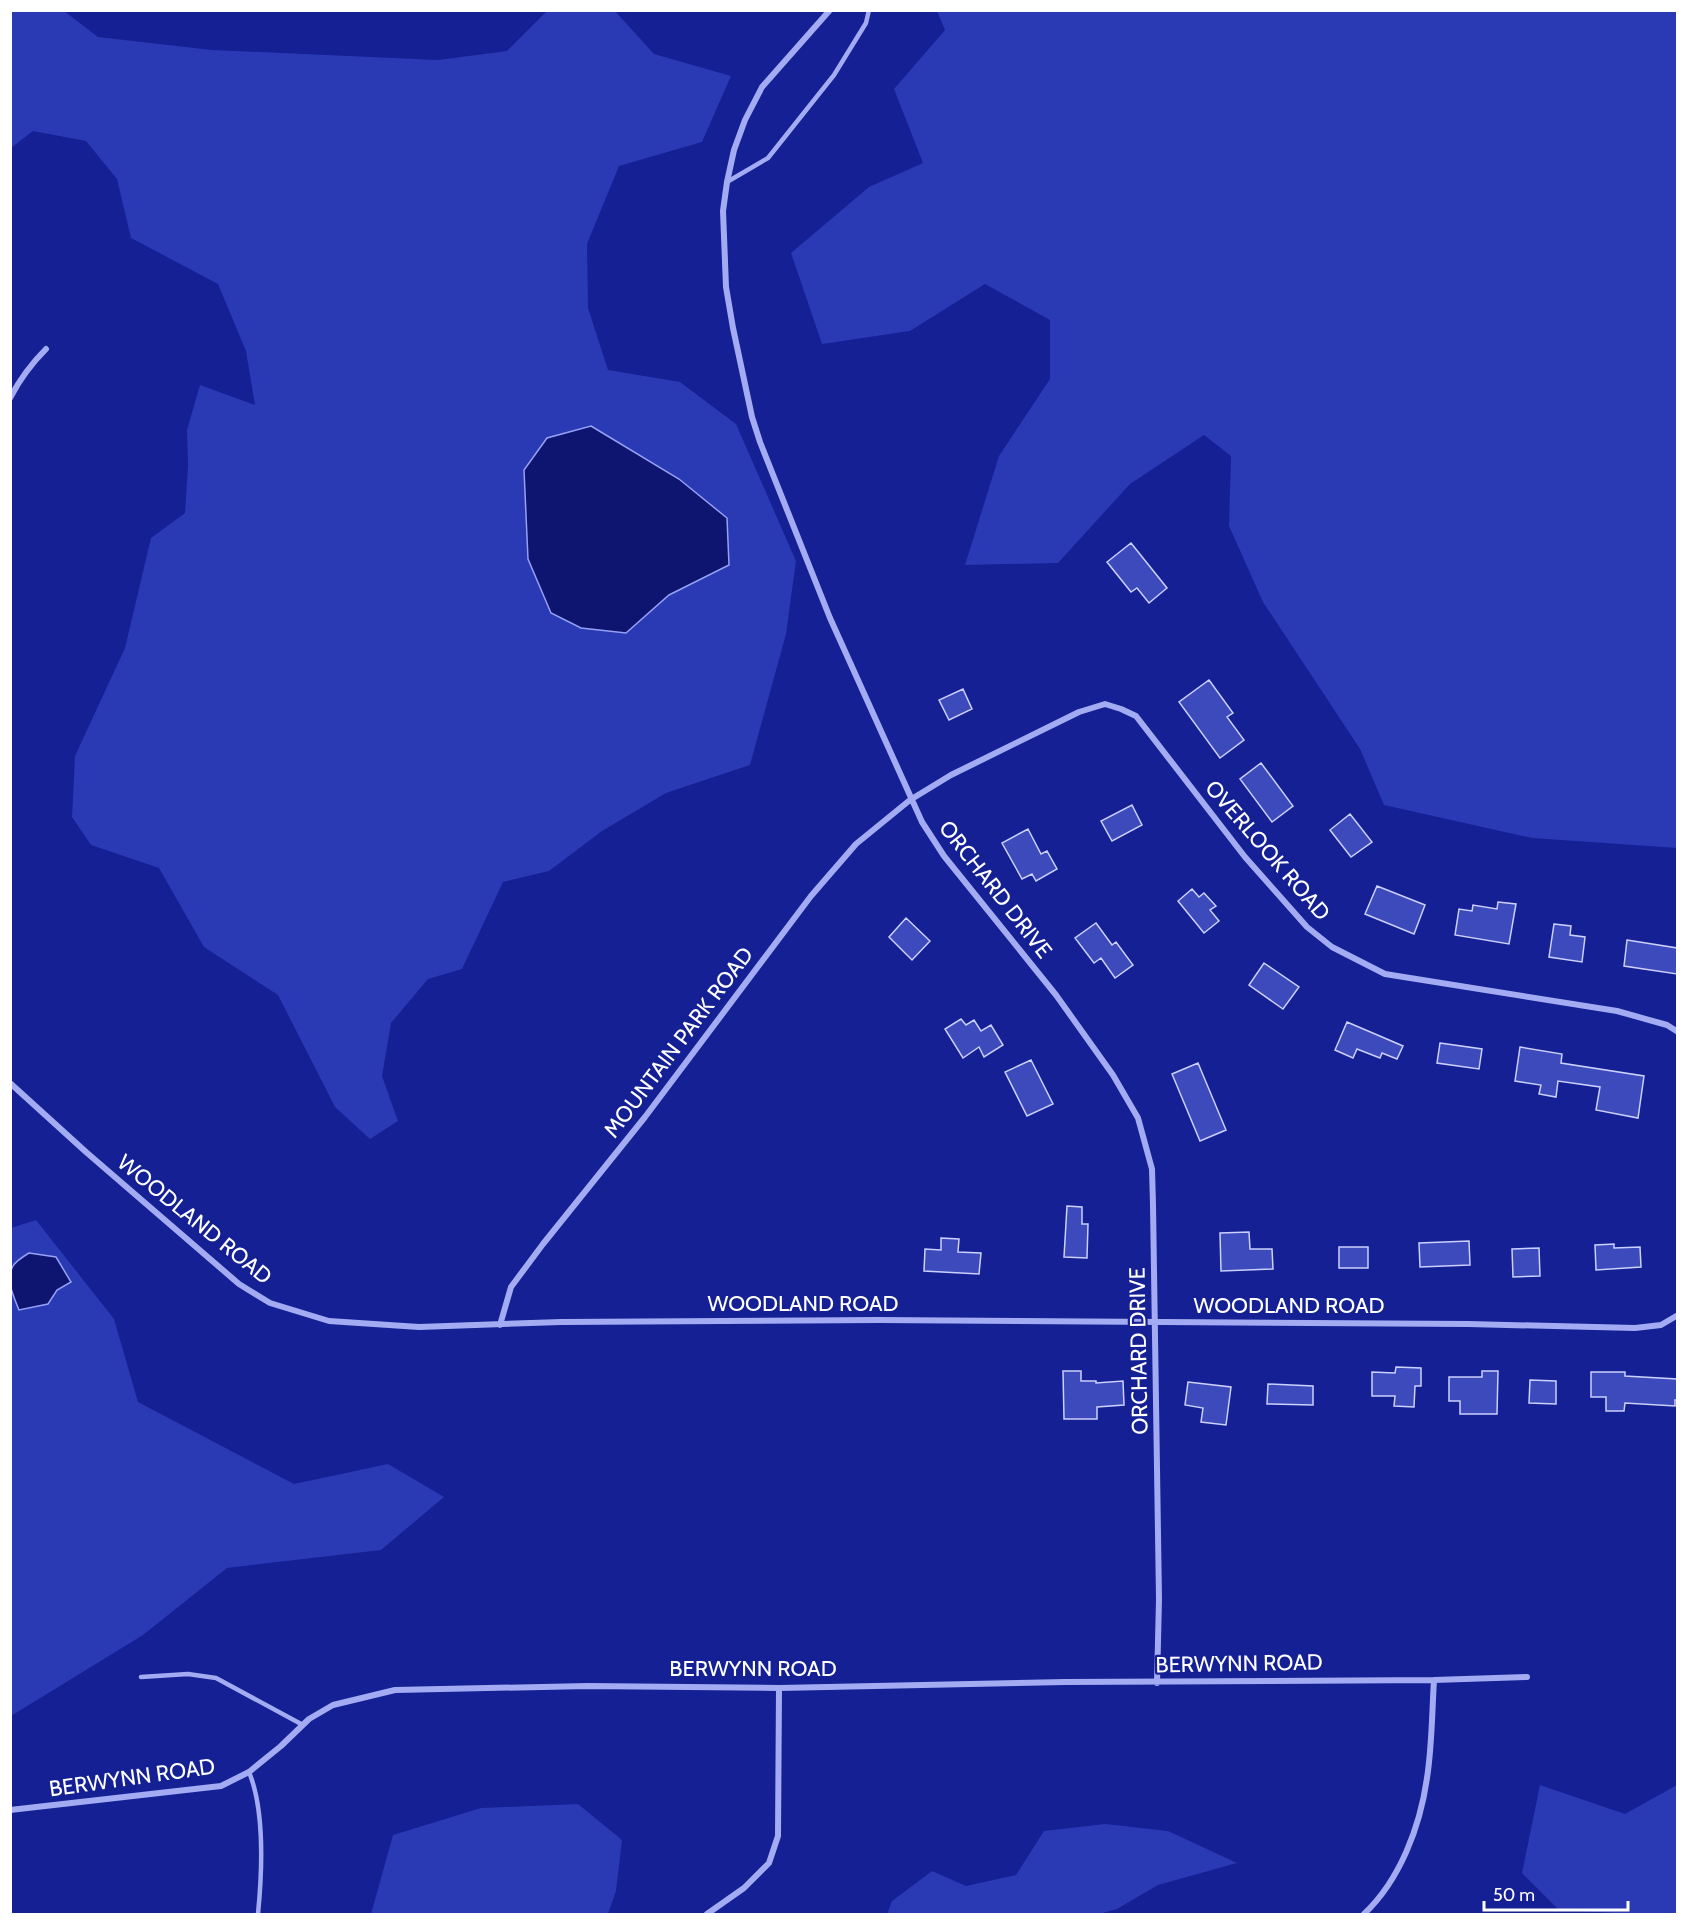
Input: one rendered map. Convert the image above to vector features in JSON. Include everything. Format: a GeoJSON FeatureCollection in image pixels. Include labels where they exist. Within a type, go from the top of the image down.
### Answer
{"type":"FeatureCollection","features":[{"type":"Feature","properties":{"kind":"street","name":"ORCHARD DRIVE"},"geometry":{"type":"LineString","coordinates":[[830,10],[762,87],[745,120],[734,150],[723,211],[726,286],[733,328],[760,442],[826,607],[910,800],[944,856],[1056,995],[1113,1075],[1138,1118],[1152,1169],[1159,1588],[1157,1683]]}},
{"type":"Feature","properties":{"kind":"street"},"geometry":{"type":"LineString","coordinates":[[10,398],[33,361],[46,349]]}},
{"type":"Feature","properties":{"kind":"street","name":"OVERLOOK ROAD"},"geometry":{"type":"LineString","coordinates":[[910,800],[951,775],[1079,712],[1105,704],[1136,716],[1245,857],[1306,927],[1332,947],[1385,974],[1617,1011],[1667,1025],[1677,1032]]}},
{"type":"Feature","properties":{"kind":"street","name":"MOUNTAIN PARK ROAD"},"geometry":{"type":"LineString","coordinates":[[500,1324],[511,1287],[645,1117],[811,896],[856,844],[910,800]]}},
{"type":"Feature","properties":{"kind":"street","name":"WOODLAND ROAD"},"geometry":{"type":"LineString","coordinates":[[10,1083],[230,1276],[270,1303],[329,1322],[419,1327],[561,1322],[879,1320],[1468,1324],[1635,1328],[1661,1325],[1677,1315]]}},
{"type":"Feature","properties":{"kind":"street","name":"BERWYNN ROAD"},"geometry":{"type":"LineString","coordinates":[[10,1810],[221,1786],[249,1772],[309,1719],[333,1705],[395,1690],[588,1686],[779,1688],[1053,1682],[1157,1683],[1527,1677]]}},
{"type":"Feature","properties":{"kind":"street"},"geometry":{"type":"LineString","coordinates":[[1364,1914],[1375,1904],[1396,1872],[1417,1823],[1427,1777],[1434,1680]]}},
{"type":"Feature","properties":{"kind":"street"},"geometry":{"type":"LineString","coordinates":[[707,1914],[744,1888],[769,1863],[778,1836],[779,1688]]}},
{"type":"Feature","properties":{"kind":"lane"},"geometry":{"type":"LineString","coordinates":[[727,182],[768,158],[834,75],[867,23],[869,10]]}},
{"type":"Feature","properties":{"kind":"lane"},"geometry":{"type":"LineString","coordinates":[[141,1677],[188,1674],[216,1678],[303,1725]]}},
{"type":"Feature","properties":{"kind":"lane"},"geometry":{"type":"LineString","coordinates":[[249,1772],[256,1789],[262,1871],[258,1914]]}},
{"type":"Feature","properties":{"kind":"shaded area"},"geometry":{"type":"Polygon","coordinates":[[[11,11],[64,11],[98,37],[212,50],[438,60],[507,51],[547,11],[615,11],[654,54],[731,76],[702,142],[619,166],[587,244],[588,308],[608,370],[680,382],[736,424],[796,561],[786,634],[750,765],[666,793],[602,831],[549,871],[503,882],[462,969],[428,979],[391,1023],[382,1076],[398,1121],[370,1139],[335,1107],[278,995],[204,947],[159,868],[91,845],[72,817],[75,756],[125,648],[151,538],[185,513],[188,466],[187,430],[200,385],[255,405],[246,351],[218,284],[131,238],[117,179],[86,141],[33,131],[11,148],[11,11]],[[591,426],[524,470],[528,559],[669,595],[729,565],[727,518],[679,479],[591,426]]]}},
{"type":"Feature","properties":{"kind":"shaded area"},"geometry":{"type":"Polygon","coordinates":[[[937,11],[1677,11],[1677,848],[1532,838],[1384,805],[1360,749],[1263,602],[1229,526],[1231,456],[1204,435],[1130,484],[1058,563],[965,565],[999,456],[1050,379],[1050,320],[985,284],[910,331],[822,344],[791,253],[869,187],[923,163],[894,89],[945,30],[937,11]]]}},
{"type":"Feature","properties":{"kind":"shaded area"},"geometry":{"type":"Polygon","coordinates":[[[591,426],[679,479],[727,518],[729,565],[669,595],[626,633],[581,628],[551,613],[528,559],[524,470],[547,438],[591,426]]]}},
{"type":"Feature","properties":{"kind":"shaded area"},"geometry":{"type":"Polygon","coordinates":[[[36,1220],[114,1319],[138,1402],[294,1484],[388,1464],[444,1497],[381,1550],[227,1568],[143,1635],[11,1716],[11,1228],[36,1220]]]}},
{"type":"Feature","properties":{"kind":"shaded area"},"geometry":{"type":"Polygon","coordinates":[[[29,1253],[56,1257],[71,1282],[57,1290],[48,1304],[19,1310],[11,1288],[11,1271],[16,1262],[29,1253]]]}},
{"type":"Feature","properties":{"kind":"shaded area"},"geometry":{"type":"Polygon","coordinates":[[[1540,1785],[1625,1814],[1677,1785],[1677,1914],[1559,1910],[1522,1873],[1540,1785]]]}},
{"type":"Feature","properties":{"kind":"shaded area"},"geometry":{"type":"Polygon","coordinates":[[[578,1804],[622,1840],[616,1891],[608,1914],[371,1914],[393,1835],[481,1808],[578,1804]]]}},
{"type":"Feature","properties":{"kind":"shaded area"},"geometry":{"type":"Polygon","coordinates":[[[1105,1824],[1168,1831],[1237,1863],[1158,1885],[1117,1909],[1099,1914],[887,1914],[892,1901],[932,1871],[966,1886],[1016,1875],[1044,1831],[1105,1824]]]}},
{"type":"Feature","properties":{"kind":"building"},"geometry":{"type":"Polygon","coordinates":[[[1131,543],[1167,588],[1149,603],[1137,588],[1131,592],[1107,562],[1131,543]]]}},
{"type":"Feature","properties":{"kind":"building"},"geometry":{"type":"Polygon","coordinates":[[[1209,680],[1233,713],[1227,717],[1244,740],[1220,758],[1179,702],[1209,680]]]}},
{"type":"Feature","properties":{"kind":"building"},"geometry":{"type":"Polygon","coordinates":[[[963,689],[972,709],[949,720],[939,700],[963,689]]]}},
{"type":"Feature","properties":{"kind":"building"},"geometry":{"type":"Polygon","coordinates":[[[1261,763],[1293,806],[1272,822],[1240,779],[1261,763]]]}},
{"type":"Feature","properties":{"kind":"building"},"geometry":{"type":"Polygon","coordinates":[[[1132,805],[1142,825],[1112,841],[1101,821],[1132,805]]]}},
{"type":"Feature","properties":{"kind":"building"},"geometry":{"type":"Polygon","coordinates":[[[1350,814],[1372,842],[1351,857],[1330,830],[1350,814]]]}},
{"type":"Feature","properties":{"kind":"building"},"geometry":{"type":"Polygon","coordinates":[[[1028,829],[1041,854],[1047,851],[1057,869],[1036,881],[1032,874],[1022,879],[1002,843],[1028,829]]]}},
{"type":"Feature","properties":{"kind":"building"},"geometry":{"type":"Polygon","coordinates":[[[1377,886],[1425,905],[1414,934],[1365,914],[1377,886]]]}},
{"type":"Feature","properties":{"kind":"building"},"geometry":{"type":"Polygon","coordinates":[[[1192,889],[1199,897],[1204,893],[1216,906],[1210,910],[1219,921],[1204,933],[1178,901],[1192,889]]]}},
{"type":"Feature","properties":{"kind":"building"},"geometry":{"type":"Polygon","coordinates":[[[1498,902],[1516,904],[1509,944],[1455,935],[1459,909],[1472,911],[1473,905],[1497,909],[1498,902]]]}},
{"type":"Feature","properties":{"kind":"building"},"geometry":{"type":"Polygon","coordinates":[[[906,918],[930,941],[912,960],[889,937],[906,918]]]}},
{"type":"Feature","properties":{"kind":"building"},"geometry":{"type":"Polygon","coordinates":[[[1096,923],[1112,945],[1116,942],[1133,965],[1115,978],[1101,958],[1094,963],[1075,938],[1096,923]]]}},
{"type":"Feature","properties":{"kind":"building"},"geometry":{"type":"Polygon","coordinates":[[[1554,924],[1571,926],[1570,935],[1585,937],[1582,962],[1549,957],[1554,924]]]}},
{"type":"Feature","properties":{"kind":"building"},"geometry":{"type":"Polygon","coordinates":[[[1627,940],[1677,948],[1677,974],[1624,966],[1627,940]]]}},
{"type":"Feature","properties":{"kind":"building"},"geometry":{"type":"Polygon","coordinates":[[[1264,963],[1299,987],[1283,1009],[1249,985],[1264,963]]]}},
{"type":"Feature","properties":{"kind":"building"},"geometry":{"type":"Polygon","coordinates":[[[961,1019],[966,1025],[974,1020],[981,1031],[991,1025],[1003,1045],[984,1057],[979,1047],[963,1058],[945,1029],[961,1019]]]}},
{"type":"Feature","properties":{"kind":"building"},"geometry":{"type":"Polygon","coordinates":[[[1347,1022],[1403,1046],[1397,1059],[1382,1053],[1380,1058],[1357,1049],[1353,1058],[1335,1050],[1347,1022]]]}},
{"type":"Feature","properties":{"kind":"building"},"geometry":{"type":"Polygon","coordinates":[[[1440,1043],[1482,1049],[1479,1069],[1437,1063],[1440,1043]]]}},
{"type":"Feature","properties":{"kind":"building"},"geometry":{"type":"Polygon","coordinates":[[[1520,1047],[1562,1054],[1561,1063],[1644,1076],[1638,1118],[1596,1110],[1600,1087],[1558,1081],[1556,1097],[1539,1094],[1541,1085],[1515,1081],[1520,1047]]]}},
{"type":"Feature","properties":{"kind":"building"},"geometry":{"type":"Polygon","coordinates":[[[1031,1060],[1053,1104],[1027,1116],[1005,1072],[1031,1060]]]}},
{"type":"Feature","properties":{"kind":"building"},"geometry":{"type":"Polygon","coordinates":[[[1198,1063],[1226,1130],[1200,1141],[1172,1074],[1198,1063]]]}},
{"type":"Feature","properties":{"kind":"building"},"geometry":{"type":"Polygon","coordinates":[[[1067,1206],[1082,1207],[1082,1224],[1088,1224],[1087,1258],[1064,1257],[1067,1206]]]}},
{"type":"Feature","properties":{"kind":"building"},"geometry":{"type":"Polygon","coordinates":[[[1249,1232],[1250,1249],[1272,1249],[1273,1269],[1221,1271],[1220,1233],[1249,1232]]]}},
{"type":"Feature","properties":{"kind":"building"},"geometry":{"type":"Polygon","coordinates":[[[941,1238],[959,1239],[958,1252],[981,1253],[979,1274],[924,1271],[925,1249],[941,1250],[941,1238]]]}},
{"type":"Feature","properties":{"kind":"building"},"geometry":{"type":"Polygon","coordinates":[[[1469,1241],[1470,1265],[1420,1267],[1419,1243],[1469,1241]]]}},
{"type":"Feature","properties":{"kind":"building"},"geometry":{"type":"Polygon","coordinates":[[[1614,1244],[1614,1248],[1640,1247],[1641,1267],[1596,1270],[1595,1245],[1614,1244]]]}},
{"type":"Feature","properties":{"kind":"building"},"geometry":{"type":"Polygon","coordinates":[[[1339,1247],[1368,1247],[1368,1268],[1339,1268],[1339,1247]]]}},
{"type":"Feature","properties":{"kind":"building"},"geometry":{"type":"Polygon","coordinates":[[[1539,1248],[1540,1276],[1513,1277],[1512,1249],[1539,1248]]]}},
{"type":"Feature","properties":{"kind":"building"},"geometry":{"type":"Polygon","coordinates":[[[1396,1367],[1421,1368],[1421,1386],[1415,1386],[1414,1407],[1394,1406],[1395,1396],[1372,1396],[1372,1372],[1395,1373],[1396,1367]]]}},
{"type":"Feature","properties":{"kind":"building"},"geometry":{"type":"Polygon","coordinates":[[[1063,1371],[1081,1371],[1081,1381],[1096,1381],[1096,1383],[1123,1381],[1124,1405],[1097,1407],[1097,1419],[1064,1419],[1063,1371]]]}},
{"type":"Feature","properties":{"kind":"building"},"geometry":{"type":"Polygon","coordinates":[[[1482,1371],[1498,1371],[1497,1414],[1460,1414],[1460,1401],[1449,1401],[1449,1377],[1482,1377],[1482,1371]]]}},
{"type":"Feature","properties":{"kind":"building"},"geometry":{"type":"Polygon","coordinates":[[[1591,1372],[1625,1372],[1625,1376],[1677,1379],[1675,1406],[1625,1403],[1624,1411],[1606,1411],[1606,1397],[1591,1397],[1591,1372]]]}},
{"type":"Feature","properties":{"kind":"building"},"geometry":{"type":"Polygon","coordinates":[[[1530,1380],[1556,1381],[1556,1404],[1529,1403],[1530,1380]]]}},
{"type":"Feature","properties":{"kind":"building"},"geometry":{"type":"Polygon","coordinates":[[[1188,1382],[1231,1387],[1226,1425],[1201,1422],[1203,1408],[1185,1405],[1188,1382]]]}},
{"type":"Feature","properties":{"kind":"building"},"geometry":{"type":"Polygon","coordinates":[[[1268,1384],[1313,1386],[1313,1405],[1267,1404],[1268,1384]]]}}]}
